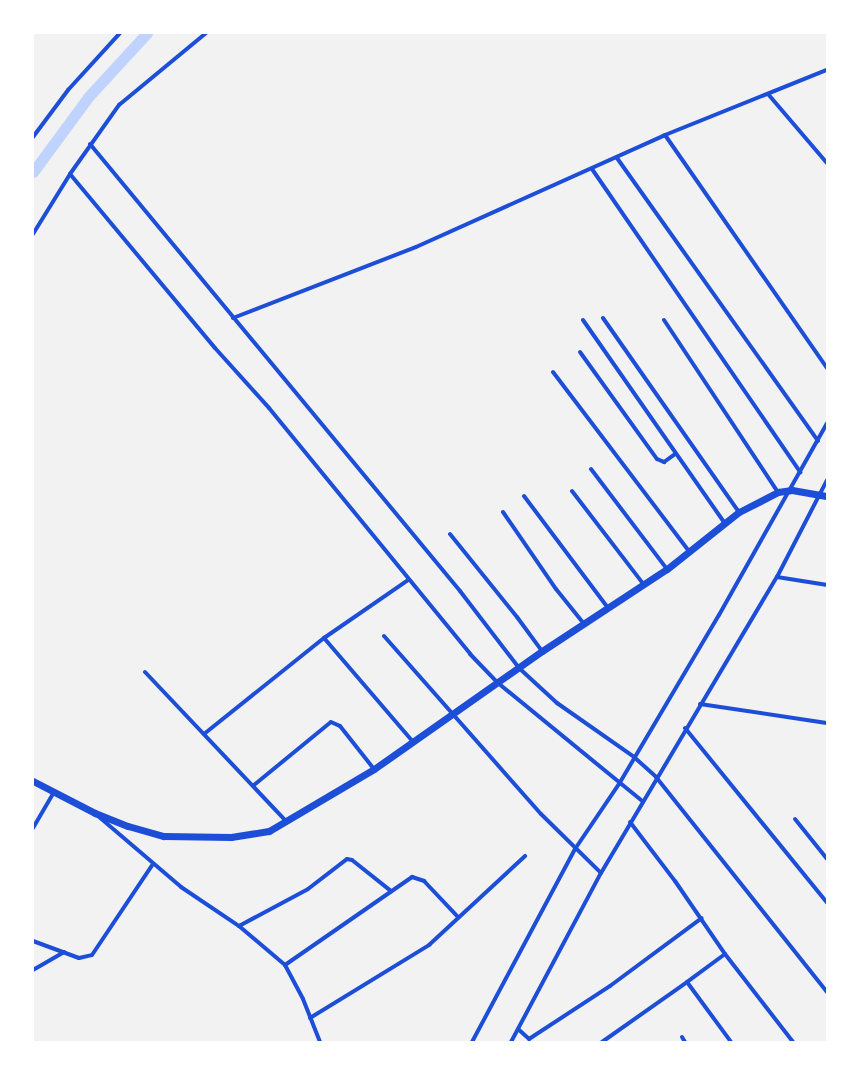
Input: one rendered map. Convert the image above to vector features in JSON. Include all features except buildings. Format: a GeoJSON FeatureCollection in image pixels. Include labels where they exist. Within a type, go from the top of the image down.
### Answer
{"type":"FeatureCollection","features":[{"type":"Feature","properties":{"kind":"street"},"geometry":{"type":"LineString","coordinates":[[33,137],[60,101],[120,33]]}},
{"type":"Feature","properties":{"kind":"street"},"geometry":{"type":"LineString","coordinates":[[33,234],[90,144],[119,105],[206,33]]}},
{"type":"Feature","properties":{"kind":"street"},"geometry":{"type":"LineString","coordinates":[[233,318],[416,247],[617,158],[665,135],[827,70]]}},
{"type":"Feature","properties":{"kind":"street"},"geometry":{"type":"LineString","coordinates":[[768,94],[827,163]]}},
{"type":"Feature","properties":{"kind":"street"},"geometry":{"type":"LineString","coordinates":[[665,135],[827,368]]}},
{"type":"Feature","properties":{"kind":"street"},"geometry":{"type":"LineString","coordinates":[[90,144],[460,591],[519,668],[569,712],[634,757],[656,777],[827,992]]}},
{"type":"Feature","properties":{"kind":"street"},"geometry":{"type":"LineString","coordinates":[[617,158],[818,441]]}},
{"type":"Feature","properties":{"kind":"street"},"geometry":{"type":"LineString","coordinates":[[592,169],[800,472]]}},
{"type":"Feature","properties":{"kind":"street"},"geometry":{"type":"LineString","coordinates":[[70,174],[215,348],[269,408],[470,654],[498,683],[619,784],[642,801]]}},
{"type":"Feature","properties":{"kind":"street"},"geometry":{"type":"LineString","coordinates":[[603,318],[739,512]]}},
{"type":"Feature","properties":{"kind":"street"},"geometry":{"type":"LineString","coordinates":[[583,320],[675,454],[724,522]]}},
{"type":"Feature","properties":{"kind":"street"},"geometry":{"type":"LineString","coordinates":[[664,320],[778,492]]}},
{"type":"Feature","properties":{"kind":"street"},"geometry":{"type":"LineString","coordinates":[[580,352],[657,459],[661,462],[675,454]]}},
{"type":"Feature","properties":{"kind":"street"},"geometry":{"type":"LineString","coordinates":[[553,372],[689,551]]}},
{"type":"Feature","properties":{"kind":"street"},"geometry":{"type":"LineString","coordinates":[[472,1042],[575,849],[619,784],[792,490],[800,472],[827,423]]}},
{"type":"Feature","properties":{"kind":"street"},"geometry":{"type":"LineString","coordinates":[[591,469],[667,569]]}},
{"type":"Feature","properties":{"kind":"street"},"geometry":{"type":"LineString","coordinates":[[511,1042],[601,873],[656,777],[776,577],[823,494],[827,480]]}},
{"type":"Feature","properties":{"kind":"street"},"geometry":{"type":"LineString","coordinates":[[33,781],[95,813],[128,826],[164,836],[198,838],[256,834],[287,822],[374,769],[542,651],[667,569],[724,522],[739,512],[778,492],[792,490],[823,494]]}},
{"type":"Feature","properties":{"kind":"street"},"geometry":{"type":"LineString","coordinates":[[572,491],[644,585]]}},
{"type":"Feature","properties":{"kind":"street"},"geometry":{"type":"LineString","coordinates":[[524,496],[608,608]]}},
{"type":"Feature","properties":{"kind":"street"},"geometry":{"type":"LineString","coordinates":[[503,512],[556,589],[584,624]]}},
{"type":"Feature","properties":{"kind":"street"},"geometry":{"type":"LineString","coordinates":[[450,534],[517,617],[542,651]]}},
{"type":"Feature","properties":{"kind":"street"},"geometry":{"type":"LineString","coordinates":[[776,577],[827,585]]}},
{"type":"Feature","properties":{"kind":"street"},"geometry":{"type":"LineString","coordinates":[[204,734],[324,638],[408,580]]}},
{"type":"Feature","properties":{"kind":"street"},"geometry":{"type":"LineString","coordinates":[[384,636],[452,715],[575,849],[601,873]]}},
{"type":"Feature","properties":{"kind":"street"},"geometry":{"type":"LineString","coordinates":[[324,638],[413,742]]}},
{"type":"Feature","properties":{"kind":"street"},"geometry":{"type":"LineString","coordinates":[[145,672],[254,785],[287,822]]}},
{"type":"Feature","properties":{"kind":"street"},"geometry":{"type":"LineString","coordinates":[[700,704],[827,723]]}},
{"type":"Feature","properties":{"kind":"street"},"geometry":{"type":"LineString","coordinates":[[254,785],[331,722],[340,726],[374,769]]}},
{"type":"Feature","properties":{"kind":"street"},"geometry":{"type":"LineString","coordinates":[[685,728],[827,903]]}},
{"type":"Feature","properties":{"kind":"street"},"geometry":{"type":"LineString","coordinates":[[33,828],[54,792]]}},
{"type":"Feature","properties":{"kind":"street"},"geometry":{"type":"LineString","coordinates":[[95,813],[153,864],[239,926],[285,965],[320,1042]]}},
{"type":"Feature","properties":{"kind":"street"},"geometry":{"type":"LineString","coordinates":[[795,819],[827,859]]}},
{"type":"Feature","properties":{"kind":"street"},"geometry":{"type":"LineString","coordinates":[[630,822],[702,918],[725,954],[794,1042]]}},
{"type":"Feature","properties":{"kind":"street"},"geometry":{"type":"LineString","coordinates":[[310,1018],[424,949],[525,856]]}},
{"type":"Feature","properties":{"kind":"street"},"geometry":{"type":"LineString","coordinates":[[239,926],[308,889],[347,860],[352,860],[391,891]]}},
{"type":"Feature","properties":{"kind":"street"},"geometry":{"type":"LineString","coordinates":[[33,941],[80,958],[92,955],[153,864]]}},
{"type":"Feature","properties":{"kind":"street"},"geometry":{"type":"LineString","coordinates":[[285,965],[405,880],[418,877],[458,917]]}},
{"type":"Feature","properties":{"kind":"street"},"geometry":{"type":"LineString","coordinates":[[518,1029],[531,1040],[610,986],[702,918]]}},
{"type":"Feature","properties":{"kind":"street"},"geometry":{"type":"LineString","coordinates":[[33,970],[64,952]]}},
{"type":"Feature","properties":{"kind":"street"},"geometry":{"type":"LineString","coordinates":[[602,1042],[725,954]]}},
{"type":"Feature","properties":{"kind":"street"},"geometry":{"type":"LineString","coordinates":[[687,982],[731,1042]]}},
{"type":"Feature","properties":{"kind":"street"},"geometry":{"type":"LineString","coordinates":[[682,1037],[685,1042]]}},
{"type":"Feature","properties":{"kind":"waterway"},"geometry":{"type":"LineString","coordinates":[[33,172],[89,96],[147,33]]}}]}
